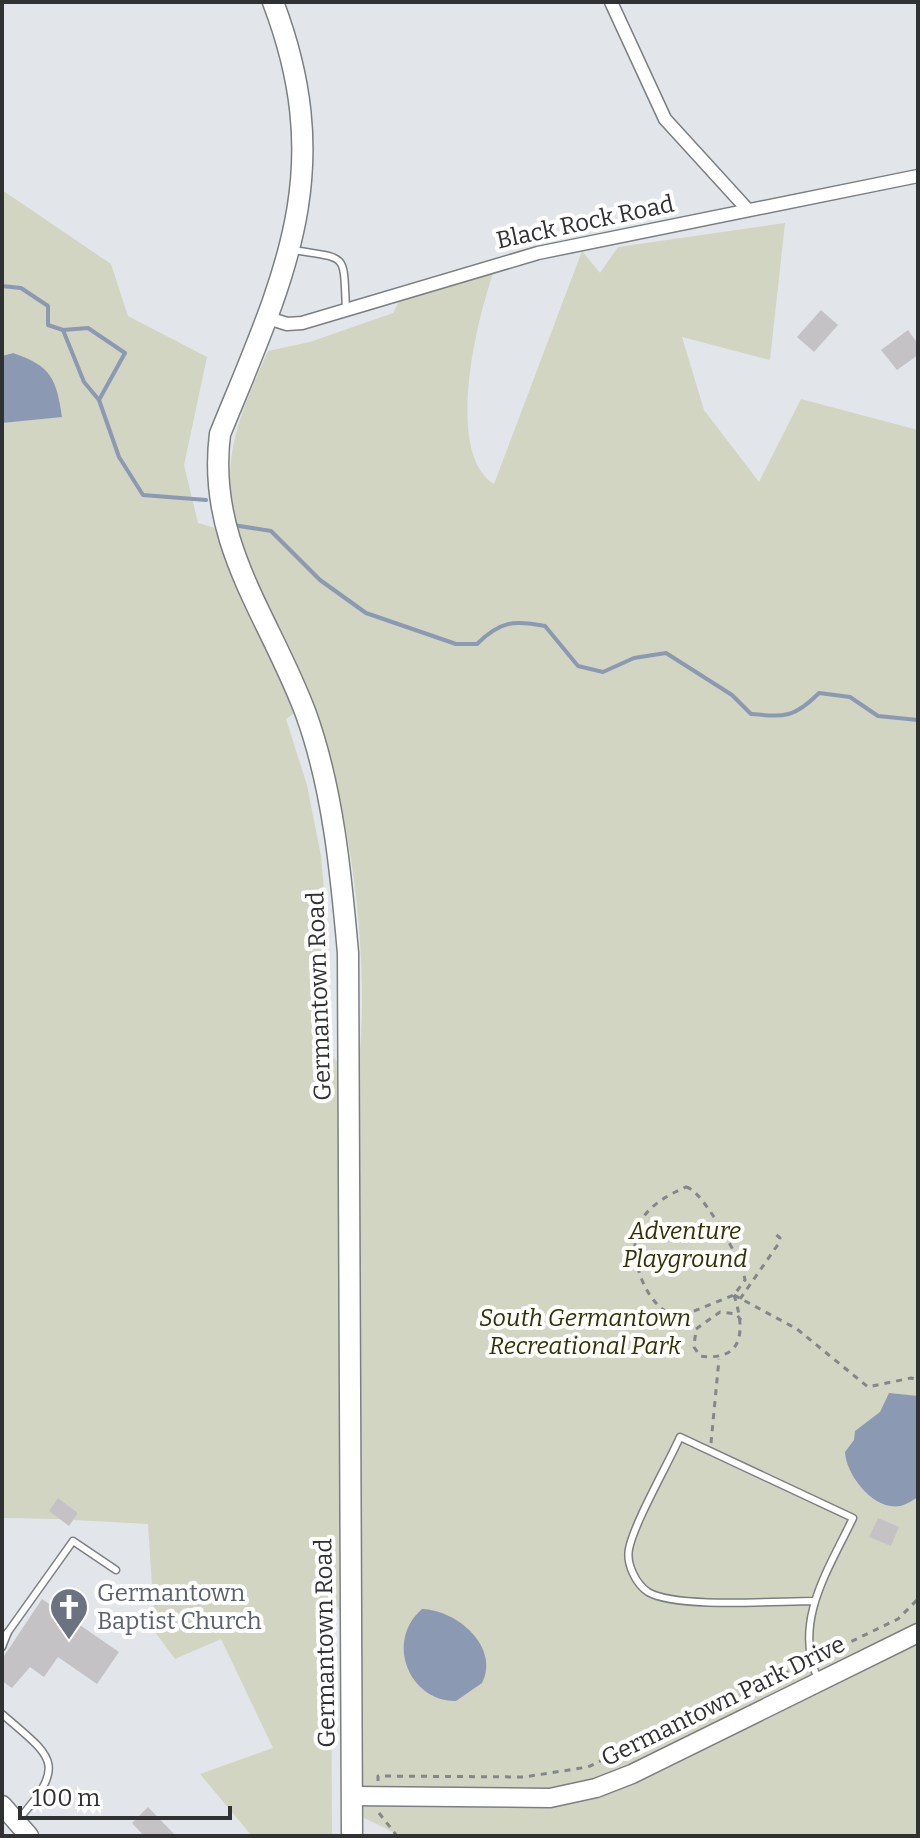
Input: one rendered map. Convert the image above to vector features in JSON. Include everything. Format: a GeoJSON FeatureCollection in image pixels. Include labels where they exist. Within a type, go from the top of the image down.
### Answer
{"type":"FeatureCollection","features":[{"type":"Feature","properties":{"kind":"main road","name":"Germantown Road"},"geometry":{"type":"LineString","coordinates":[[273,2],[293,62],[303,121],[302,175],[291,250],[268,318],[220,434],[216,465],[220,512],[231,551],[278,645],[307,717],[330,810],[343,893],[348,953],[352,1836]]}},
{"type":"Feature","properties":{"kind":"street"},"geometry":{"type":"LineString","coordinates":[[611,2],[665,119],[748,210]]}},
{"type":"Feature","properties":{"kind":"street","name":"Black Rock Road"},"geometry":{"type":"LineString","coordinates":[[268,318],[287,324],[302,323],[538,253],[918,176]]}},
{"type":"Feature","properties":{"kind":"street","name":"Germantown Park Drive"},"geometry":{"type":"LineString","coordinates":[[352,1796],[550,1798],[596,1788],[632,1774],[918,1633]]}},
{"type":"Feature","properties":{"kind":"street"},"geometry":{"type":"LineString","coordinates":[[2,1805],[23,1829]]}},
{"type":"Feature","properties":{"kind":"lane"},"geometry":{"type":"LineString","coordinates":[[291,250],[338,257],[344,263],[346,309]]}},
{"type":"Feature","properties":{"kind":"lane"},"geometry":{"type":"LineString","coordinates":[[813,1601],[680,1600],[649,1593],[640,1585],[633,1573],[629,1548],[680,1437],[853,1518],[813,1601],[809,1627],[810,1661],[819,1682]]}},
{"type":"Feature","properties":{"kind":"lane"},"geometry":{"type":"LineString","coordinates":[[2,1639],[73,1541],[116,1570]]}},
{"type":"Feature","properties":{"kind":"lane"},"geometry":{"type":"LineString","coordinates":[[2,1647],[8,1632]]}},
{"type":"Feature","properties":{"kind":"lane"},"geometry":{"type":"LineString","coordinates":[[2,1714],[44,1750],[50,1764],[48,1780],[23,1829]]}},
{"type":"Feature","properties":{"kind":"path"},"geometry":{"type":"LineString","coordinates":[[686,1187],[697,1192],[744,1270],[745,1280],[734,1295],[679,1317],[669,1315],[655,1305],[635,1252],[637,1228],[649,1210],[686,1187]]}},
{"type":"Feature","properties":{"kind":"path"},"geometry":{"type":"LineString","coordinates":[[740,1299],[779,1243],[780,1238],[773,1232]]}},
{"type":"Feature","properties":{"kind":"path"},"geometry":{"type":"LineString","coordinates":[[734,1295],[797,1329],[868,1387],[911,1378],[918,1380]]}},
{"type":"Feature","properties":{"kind":"path"},"geometry":{"type":"LineString","coordinates":[[734,1295],[741,1320],[742,1335],[731,1351],[719,1359],[700,1356],[694,1347],[696,1329],[720,1312],[736,1314],[741,1320]]}},
{"type":"Feature","properties":{"kind":"path"},"geometry":{"type":"LineString","coordinates":[[710,1451],[719,1359]]}},
{"type":"Feature","properties":{"kind":"path"},"geometry":{"type":"LineString","coordinates":[[378,1776],[524,1777],[588,1767],[898,1619],[918,1599]]}},
{"type":"Feature","properties":{"kind":"path"},"geometry":{"type":"LineString","coordinates":[[380,1815],[397,1836]]}},
{"type":"Feature","properties":{"kind":"green space","name":"South Germantown Recreational Park"},"geometry":{"type":"Polygon","coordinates":[[[2,190],[111,264],[128,316],[207,357],[184,465],[198,523],[233,533],[231,459],[240,419],[268,351],[310,342],[393,313],[403,293],[495,268],[474,348],[467,414],[470,443],[479,467],[494,484],[582,251],[600,273],[618,247],[785,223],[770,360],[682,337],[704,410],[759,482],[801,399],[918,430],[918,1836],[401,1836],[360,1816],[344,1617],[331,1599],[332,1836],[252,1836],[200,1774],[273,1748],[221,1639],[175,1659],[155,1632],[148,1524],[73,1520],[78,1513],[59,1499],[59,1519],[2,1518],[2,423],[62,416],[13,353],[2,356],[2,190]],[[292,654],[287,659],[310,702],[286,719],[307,785],[321,856],[329,948],[327,1048],[356,1087],[362,982],[359,925],[342,809],[312,701],[292,654]]]}},
{"type":"Feature","properties":{"kind":"water"},"geometry":{"type":"Polygon","coordinates":[[[13,353],[36,363],[50,376],[62,417],[2,423],[2,356],[13,353]]]}},
{"type":"Feature","properties":{"kind":"water"},"geometry":{"type":"Polygon","coordinates":[[[889,1393],[918,1396],[918,1497],[900,1506],[881,1503],[863,1490],[850,1471],[845,1452],[854,1440],[855,1431],[880,1412],[889,1393]]]}},
{"type":"Feature","properties":{"kind":"water"},"geometry":{"type":"Polygon","coordinates":[[[422,1609],[449,1616],[461,1623],[480,1644],[485,1656],[486,1670],[482,1683],[456,1701],[440,1699],[426,1692],[408,1668],[404,1653],[405,1637],[411,1622],[422,1609]]]}},
{"type":"Feature","properties":{"kind":"building"},"geometry":{"type":"Polygon","coordinates":[[[821,310],[838,325],[814,352],[797,337],[821,310]]]}},
{"type":"Feature","properties":{"kind":"building"},"geometry":{"type":"Polygon","coordinates":[[[908,330],[918,344],[918,355],[897,370],[881,350],[908,330]]]}},
{"type":"Feature","properties":{"kind":"building"},"geometry":{"type":"Polygon","coordinates":[[[58,1498],[78,1513],[69,1526],[49,1511],[58,1498]]]}},
{"type":"Feature","properties":{"kind":"building"},"geometry":{"type":"Polygon","coordinates":[[[878,1518],[899,1527],[891,1546],[869,1537],[878,1518]]]}},
{"type":"Feature","properties":{"kind":"building","name":"Germantown Baptist Church"},"geometry":{"type":"Polygon","coordinates":[[[42,1599],[119,1652],[97,1684],[58,1657],[44,1677],[30,1667],[12,1688],[2,1681],[2,1659],[42,1599]]]}},
{"type":"Feature","properties":{"kind":"building"},"geometry":{"type":"Polygon","coordinates":[[[148,1807],[176,1836],[144,1836],[132,1823],[148,1807]]]}},
{"type":"Feature","properties":{"kind":"waterway"},"geometry":{"type":"LineString","coordinates":[[2,286],[21,288],[48,306],[48,325],[63,330],[88,328],[125,353],[99,400],[119,457],[143,495],[206,500]]}},
{"type":"Feature","properties":{"kind":"waterway"},"geometry":{"type":"LineString","coordinates":[[63,330],[84,382],[99,400]]}},
{"type":"Feature","properties":{"kind":"waterway"},"geometry":{"type":"LineString","coordinates":[[233,525],[271,531],[320,580],[366,613],[456,644],[477,644],[508,624],[534,624],[545,626],[578,666],[603,672],[634,658],[666,653],[732,695],[751,714],[788,714],[803,707],[819,693],[850,697],[878,716],[918,720]]}},
{"type":"Feature","properties":{"kind":"place","name":"Germantown Baptist Church"},"geometry":{"type":"Point","coordinates":[69,1641]}},
{"type":"Feature","properties":{"kind":"park label","name":"Adventure Playground"},"geometry":{"type":"Point","coordinates":[685,1245]}}]}
